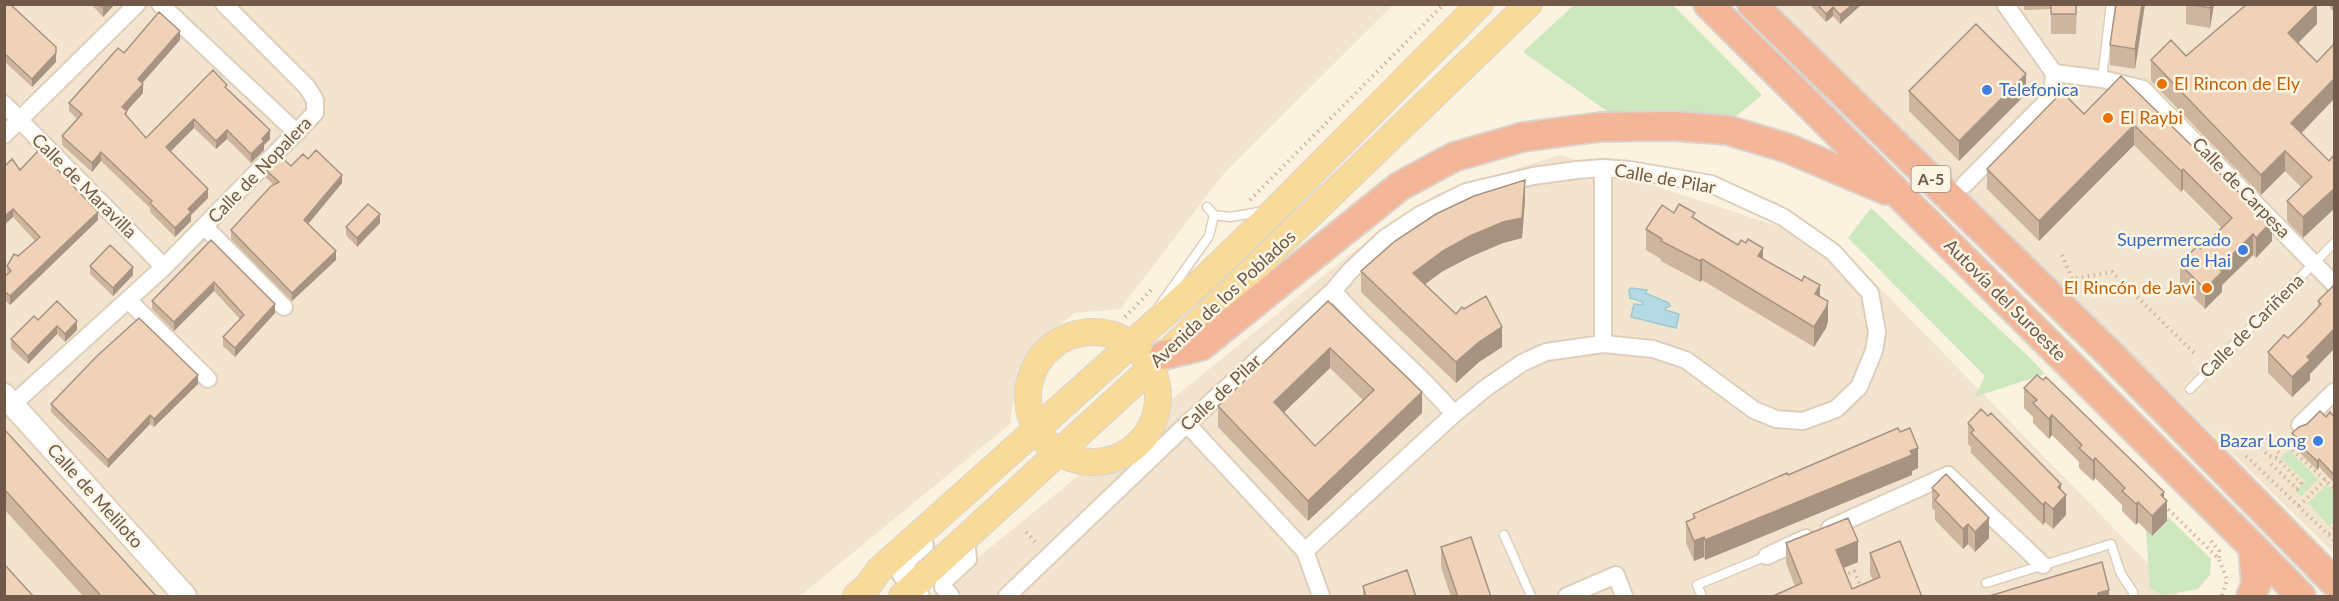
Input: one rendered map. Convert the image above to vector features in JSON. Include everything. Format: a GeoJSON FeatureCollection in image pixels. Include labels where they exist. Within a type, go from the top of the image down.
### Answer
{"type":"FeatureCollection","features":[{"type":"Feature","properties":{"kind":"highway","name":"Autovía del Suroeste"},"geometry":{"type":"LineString","coordinates":[[1708,4],[2301,597]]}},
{"type":"Feature","properties":{"kind":"highway","name":"Autovía del Suroeste"},"geometry":{"type":"LineString","coordinates":[[1752,4],[2109,353],[2334,582]]}},
{"type":"Feature","properties":{"kind":"highway"},"geometry":{"type":"LineString","coordinates":[[1158,361],[1201,346],[1400,186],[1454,158],[1523,137],[1600,127],[1672,126],[1727,130],[1787,148],[1901,196]]}},
{"type":"Feature","properties":{"kind":"highway"},"geometry":{"type":"LineString","coordinates":[[2251,597],[2256,585],[2253,547]]}},
{"type":"Feature","properties":{"kind":"main road","name":"Avenida de los Poblados"},"geometry":{"type":"LineString","coordinates":[[856,597],[868,586],[878,571],[1008,453],[1030,424],[1138,339],[1277,208],[1480,4]]}},
{"type":"Feature","properties":{"kind":"main road","name":"Avenida de los Poblados"},"geometry":{"type":"LineString","coordinates":[[912,593],[966,539],[1158,361],[1529,4]]}},
{"type":"Feature","properties":{"kind":"main road"},"geometry":{"type":"LineString","coordinates":[[1095,331],[1138,339],[1158,361],[1158,405],[1152,426],[1139,443],[1122,455],[1102,461],[1080,461],[1059,452],[1030,424],[1028,400],[1030,379],[1039,360],[1054,344],[1074,334],[1095,331]]}},
{"type":"Feature","properties":{"kind":"street"},"geometry":{"type":"LineString","coordinates":[[4,135],[137,4]]}},
{"type":"Feature","properties":{"kind":"street"},"geometry":{"type":"LineString","coordinates":[[160,4],[297,133]]}},
{"type":"Feature","properties":{"kind":"street","name":"Calle de Nopalera"},"geometry":{"type":"LineString","coordinates":[[9,399],[164,267],[315,113],[315,100],[307,87],[224,4]]}},
{"type":"Feature","properties":{"kind":"street"},"geometry":{"type":"LineString","coordinates":[[1964,185],[2052,96],[2054,72],[2005,4]]}},
{"type":"Feature","properties":{"kind":"street","name":"Calle de Carpesa"},"geometry":{"type":"LineString","coordinates":[[2054,72],[2102,79],[2143,89],[2334,284]]}},
{"type":"Feature","properties":{"kind":"street","name":"Calle de Maravilla"},"geometry":{"type":"LineString","coordinates":[[4,104],[164,267]]}},
{"type":"Feature","properties":{"kind":"street"},"geometry":{"type":"LineString","coordinates":[[1603,344],[1604,168]]}},
{"type":"Feature","properties":{"kind":"street","name":"Calle de Pilar"},"geometry":{"type":"LineString","coordinates":[[1007,597],[1187,424],[1333,291],[1350,271],[1385,238],[1420,215],[1466,192],[1533,176],[1604,168],[1672,176],[1711,184],[1783,217],[1833,252],[1870,293],[1877,332],[1874,351],[1859,387],[1836,410],[1803,421],[1776,418],[1754,411],[1686,360],[1653,349],[1603,344],[1546,352],[1522,363],[1454,414],[1305,550]]}},
{"type":"Feature","properties":{"kind":"street","name":"Calle de Nopalera"},"geometry":{"type":"LineString","coordinates":[[204,226],[284,307]]}},
{"type":"Feature","properties":{"kind":"street"},"geometry":{"type":"LineString","coordinates":[[1333,291],[1348,309],[1438,395],[1454,414]]}},
{"type":"Feature","properties":{"kind":"street"},"geometry":{"type":"LineString","coordinates":[[128,300],[208,379]]}},
{"type":"Feature","properties":{"kind":"street"},"geometry":{"type":"LineString","coordinates":[[2300,425],[2334,392]]}},
{"type":"Feature","properties":{"kind":"street","name":"Calle de Meliloto"},"geometry":{"type":"LineString","coordinates":[[9,399],[185,597]]}},
{"type":"Feature","properties":{"kind":"street"},"geometry":{"type":"LineString","coordinates":[[1187,424],[1305,550],[1321,597]]}},
{"type":"Feature","properties":{"kind":"street","name":"Avenida de los Poblados"},"geometry":{"type":"LineString","coordinates":[[912,593],[901,575],[909,559],[980,492],[1008,453]]}},
{"type":"Feature","properties":{"kind":"street"},"geometry":{"type":"LineString","coordinates":[[1767,556],[1948,475],[2043,565]]}},
{"type":"Feature","properties":{"kind":"street"},"geometry":{"type":"LineString","coordinates":[[951,597],[943,587],[944,581],[968,559],[966,539]]}},
{"type":"Feature","properties":{"kind":"street"},"geometry":{"type":"LineString","coordinates":[[1567,597],[1616,575],[1624,597]]}},
{"type":"Feature","properties":{"kind":"lane"},"geometry":{"type":"LineString","coordinates":[[2102,79],[2111,4]]}},
{"type":"Feature","properties":{"kind":"lane"},"geometry":{"type":"LineString","coordinates":[[1208,207],[1214,215],[1230,217],[1277,208]]}},
{"type":"Feature","properties":{"kind":"lane"},"geometry":{"type":"LineString","coordinates":[[1138,339],[1164,296],[1209,236],[1214,215]]}},
{"type":"Feature","properties":{"kind":"lane","name":"Calle de Cariñena"},"geometry":{"type":"LineString","coordinates":[[2190,389],[2334,243]]}},
{"type":"Feature","properties":{"kind":"lane"},"geometry":{"type":"LineString","coordinates":[[1504,535],[1531,597]]}},
{"type":"Feature","properties":{"kind":"lane"},"geometry":{"type":"LineString","coordinates":[[1986,583],[2111,544],[2121,574],[2133,592],[2133,597]]}},
{"type":"Feature","properties":{"kind":"lane"},"geometry":{"type":"LineString","coordinates":[[1702,597],[1697,585],[1767,556]]}},
{"type":"Feature","properties":{"kind":"path"},"geometry":{"type":"LineString","coordinates":[[1239,201],[1250,200],[1444,4]]}},
{"type":"Feature","properties":{"kind":"path"},"geometry":{"type":"LineString","coordinates":[[2062,255],[2072,279],[2112,272],[2194,353]]}},
{"type":"Feature","properties":{"kind":"path"},"geometry":{"type":"LineString","coordinates":[[1030,424],[1022,378],[1044,343],[1062,330],[1080,323],[1101,322],[1117,325],[1154,287]]}},
{"type":"Feature","properties":{"kind":"path"},"geometry":{"type":"LineString","coordinates":[[2271,464],[2297,489],[2301,483],[2277,458],[2270,456],[2258,445],[2263,437],[2280,454]]}},
{"type":"Feature","properties":{"kind":"path"},"geometry":{"type":"LineString","coordinates":[[2288,446],[2334,488]]}},
{"type":"Feature","properties":{"kind":"path"},"geometry":{"type":"LineString","coordinates":[[2241,451],[2334,540]]}},
{"type":"Feature","properties":{"kind":"path"},"geometry":{"type":"LineString","coordinates":[[2299,506],[2326,479]]}},
{"type":"Feature","properties":{"kind":"path"},"geometry":{"type":"LineString","coordinates":[[2162,503],[2220,559]]}},
{"type":"Feature","properties":{"kind":"path"},"geometry":{"type":"LineString","coordinates":[[2329,534],[2334,528]]}},
{"type":"Feature","properties":{"kind":"path"},"geometry":{"type":"LineString","coordinates":[[2219,551],[2227,580],[2222,597]]}},
{"type":"Feature","properties":{"kind":"path"},"geometry":{"type":"LineString","coordinates":[[1833,581],[1854,571],[1865,597]]}},
{"type":"Feature","properties":{"kind":"shaded area"},"geometry":{"type":"Polygon","coordinates":[[[4,5],[1393,5],[1225,172],[1120,309],[1074,313],[1038,343],[1017,372],[1010,424],[800,596],[5,596],[4,5]]]}},
{"type":"Feature","properties":{"kind":"shaded area"},"geometry":{"type":"Polygon","coordinates":[[[1775,5],[2334,5],[2334,553],[1775,5]]]}},
{"type":"Feature","properties":{"kind":"shaded area"},"geometry":{"type":"Polygon","coordinates":[[[1560,155],[1839,246],[2180,596],[931,596],[1349,255],[1437,194],[1560,155]]]}},
{"type":"Feature","properties":{"kind":"green space"},"geometry":{"type":"Polygon","coordinates":[[[1574,5],[1673,5],[1762,95],[1724,126],[1658,115],[1607,111],[1523,52],[1574,5]]]}},
{"type":"Feature","properties":{"kind":"green space"},"geometry":{"type":"Polygon","coordinates":[[[1871,208],[2045,374],[1975,397],[1985,376],[1848,238],[1871,208]]]}},
{"type":"Feature","properties":{"kind":"green space"},"geometry":{"type":"Polygon","coordinates":[[[2289,450],[2318,479],[2301,497],[2296,492],[2305,481],[2281,458],[2289,450]]]}},
{"type":"Feature","properties":{"kind":"green space"},"geometry":{"type":"Polygon","coordinates":[[[2327,484],[2334,492],[2334,521],[2329,526],[2308,503],[2327,484]]]}},
{"type":"Feature","properties":{"kind":"green space"},"geometry":{"type":"Polygon","coordinates":[[[2164,513],[2211,559],[2210,575],[2198,589],[2163,595],[2150,589],[2146,530],[2153,536],[2167,522],[2164,513]]]}},
{"type":"Feature","properties":{"kind":"water"},"geometry":{"type":"Polygon","coordinates":[[[1631,288],[1647,290],[1645,293],[1669,303],[1670,306],[1665,310],[1679,314],[1676,328],[1631,317],[1634,304],[1642,305],[1643,302],[1630,298],[1631,288]]]}},
{"type":"Feature","properties":{"kind":"building"},"geometry":{"type":"Polygon","coordinates":[[[4,4],[10,4],[56,47],[56,53],[32,79],[4,53],[4,4]]]}},
{"type":"Feature","properties":{"kind":"building"},"geometry":{"type":"Polygon","coordinates":[[[1817,4],[1853,4],[1840,15],[1833,7],[1826,14],[1817,4]]]}},
{"type":"Feature","properties":{"kind":"building"},"geometry":{"type":"Polygon","coordinates":[[[2051,4],[2076,4],[2076,14],[2051,14],[2051,4]]]}},
{"type":"Feature","properties":{"kind":"building"},"geometry":{"type":"Polygon","coordinates":[[[2116,4],[2142,4],[2135,49],[2110,45],[2116,4]]]}},
{"type":"Feature","properties":{"kind":"building"},"geometry":{"type":"Polygon","coordinates":[[[2188,4],[2211,4],[2210,8],[2188,4]]]}},
{"type":"Feature","properties":{"kind":"building"},"geometry":{"type":"Polygon","coordinates":[[[2247,4],[2317,4],[2288,33],[2317,62],[2334,44],[2334,79],[2291,123],[2329,161],[2334,155],[2334,189],[2303,217],[2287,201],[2312,177],[2285,151],[2261,175],[2151,60],[2171,40],[2186,56],[2247,4]]]}},
{"type":"Feature","properties":{"kind":"building"},"geometry":{"type":"Polygon","coordinates":[[[159,12],[180,31],[138,79],[143,84],[122,107],[127,111],[125,114],[146,138],[213,70],[227,85],[225,87],[270,130],[262,139],[264,141],[251,154],[227,130],[216,141],[194,119],[166,147],[208,189],[188,209],[191,212],[175,228],[150,203],[152,201],[101,152],[92,163],[62,136],[82,114],[69,103],[118,48],[124,53],[159,12]]]}},
{"type":"Feature","properties":{"kind":"building"},"geometry":{"type":"Polygon","coordinates":[[[1976,24],[2026,74],[1959,141],[1909,91],[1976,24]]]}},
{"type":"Feature","properties":{"kind":"building"},"geometry":{"type":"Polygon","coordinates":[[[2121,76],[2254,207],[2256,205],[2272,221],[2256,238],[2253,234],[2219,268],[2222,272],[2205,289],[2180,264],[2197,246],[2200,249],[2232,218],[2183,169],[2181,171],[2134,125],[2039,221],[1987,169],[2062,92],[2084,114],[2121,76]]]}},
{"type":"Feature","properties":{"kind":"building"},"geometry":{"type":"Polygon","coordinates":[[[39,150],[98,212],[10,296],[4,291],[4,277],[11,271],[7,266],[14,254],[18,256],[40,237],[13,209],[4,217],[4,167],[12,159],[20,170],[39,150]]]}},
{"type":"Feature","properties":{"kind":"building"},"geometry":{"type":"Polygon","coordinates":[[[316,150],[342,175],[304,220],[336,251],[292,293],[231,230],[271,186],[279,182],[266,170],[280,156],[291,166],[303,154],[308,159],[316,150]]]}},
{"type":"Feature","properties":{"kind":"building"},"geometry":{"type":"Polygon","coordinates":[[[1525,180],[1522,218],[1503,222],[1470,236],[1443,251],[1413,273],[1456,314],[1462,307],[1464,309],[1486,296],[1502,327],[1479,342],[1456,362],[1361,271],[1395,241],[1436,214],[1474,196],[1525,180]]]}},
{"type":"Feature","properties":{"kind":"building"},"geometry":{"type":"Polygon","coordinates":[[[368,204],[380,214],[357,238],[346,227],[368,204]]]}},
{"type":"Feature","properties":{"kind":"building"},"geometry":{"type":"Polygon","coordinates":[[[1679,204],[1695,213],[1692,217],[1738,245],[1741,240],[1746,243],[1748,239],[1763,248],[1758,256],[1802,281],[1804,276],[1820,285],[1815,294],[1828,301],[1814,327],[1702,259],[1700,261],[1661,241],[1662,239],[1646,229],[1662,205],[1674,213],[1679,204]]]}},
{"type":"Feature","properties":{"kind":"building"},"geometry":{"type":"Polygon","coordinates":[[[211,240],[275,304],[235,348],[223,337],[244,315],[214,282],[174,322],[152,301],[211,240]]]}},
{"type":"Feature","properties":{"kind":"building"},"geometry":{"type":"Polygon","coordinates":[[[110,245],[133,267],[113,288],[90,266],[110,245]]]}},
{"type":"Feature","properties":{"kind":"building"},"geometry":{"type":"Polygon","coordinates":[[[2334,285],[2334,329],[2307,357],[2310,360],[2292,377],[2268,352],[2284,335],[2288,338],[2305,321],[2321,304],[2318,301],[2334,285]]]}},
{"type":"Feature","properties":{"kind":"building"},"geometry":{"type":"Polygon","coordinates":[[[57,301],[77,321],[65,334],[57,326],[28,356],[11,339],[34,316],[38,320],[57,301]]]}},
{"type":"Feature","properties":{"kind":"building"},"geometry":{"type":"Polygon","coordinates":[[[1328,301],[1422,392],[1308,501],[1218,406],[1328,301]],[[1330,348],[1274,402],[1315,446],[1374,390],[1330,348]]]}},
{"type":"Feature","properties":{"kind":"building"},"geometry":{"type":"Polygon","coordinates":[[[139,318],[198,375],[154,419],[150,415],[108,460],[51,404],[96,357],[139,318]]]}},
{"type":"Feature","properties":{"kind":"building"},"geometry":{"type":"Polygon","coordinates":[[[2037,375],[2043,380],[2046,377],[2164,492],[2161,495],[2167,501],[2152,516],[2122,491],[2125,488],[2095,458],[2093,461],[2079,448],[2082,445],[2052,415],[2049,419],[2033,403],[2037,400],[2024,388],[2037,375]]]}},
{"type":"Feature","properties":{"kind":"building"},"geometry":{"type":"Polygon","coordinates":[[[1981,409],[1988,416],[1991,413],[2061,484],[2058,487],[2066,495],[2053,509],[2045,502],[2043,505],[1971,433],[1974,430],[1968,423],[1981,409]]]}},
{"type":"Feature","properties":{"kind":"building"},"geometry":{"type":"Polygon","coordinates":[[[2320,411],[2326,417],[2330,412],[2334,417],[2334,475],[2319,459],[2317,461],[2299,444],[2301,442],[2292,433],[2307,424],[2320,411]]]}},
{"type":"Feature","properties":{"kind":"building"},"geometry":{"type":"Polygon","coordinates":[[[1898,428],[1900,432],[1910,428],[1918,448],[1910,451],[1912,455],[1705,540],[1704,537],[1694,541],[1686,522],[1695,518],[1693,514],[1898,428]]]}},
{"type":"Feature","properties":{"kind":"building"},"geometry":{"type":"Polygon","coordinates":[[[4,429],[157,597],[102,597],[4,489],[4,429]]]}},
{"type":"Feature","properties":{"kind":"building"},"geometry":{"type":"Polygon","coordinates":[[[1946,474],[1989,518],[1975,532],[1968,524],[1963,529],[1935,500],[1939,495],[1932,488],[1946,474]]]}},
{"type":"Feature","properties":{"kind":"building"},"geometry":{"type":"Polygon","coordinates":[[[1848,518],[1858,541],[1836,550],[1852,589],[1880,577],[1870,553],[1900,541],[1922,597],[1771,597],[1802,583],[1786,543],[1848,518]]]}},
{"type":"Feature","properties":{"kind":"building"},"geometry":{"type":"Polygon","coordinates":[[[1471,537],[1491,597],[1458,597],[1441,547],[1471,537]]]}},
{"type":"Feature","properties":{"kind":"building"},"geometry":{"type":"Polygon","coordinates":[[[2102,562],[2109,590],[2098,593],[2098,597],[1986,597],[2102,562]]]}},
{"type":"Feature","properties":{"kind":"building"},"geometry":{"type":"Polygon","coordinates":[[[4,564],[34,597],[4,597],[4,564]]]}},
{"type":"Feature","properties":{"kind":"building"},"geometry":{"type":"Polygon","coordinates":[[[1407,570],[1416,597],[1366,597],[1363,586],[1407,570]]]}},
{"type":"Feature","properties":{"kind":"place","name":"El Rincon de Ely"},"geometry":{"type":"Point","coordinates":[2162,84]}},
{"type":"Feature","properties":{"kind":"place","name":"Telefonica"},"geometry":{"type":"Point","coordinates":[1987,90]}},
{"type":"Feature","properties":{"kind":"place","name":"El Raybi"},"geometry":{"type":"Point","coordinates":[2108,118]}},
{"type":"Feature","properties":{"kind":"place","name":"Supermercado de Hai"},"geometry":{"type":"Point","coordinates":[2243,250]}},
{"type":"Feature","properties":{"kind":"place","name":"El Rincón de Javi"},"geometry":{"type":"Point","coordinates":[2207,288]}},
{"type":"Feature","properties":{"kind":"place","name":"Bazar Long"},"geometry":{"type":"Point","coordinates":[2318,441]}}]}
